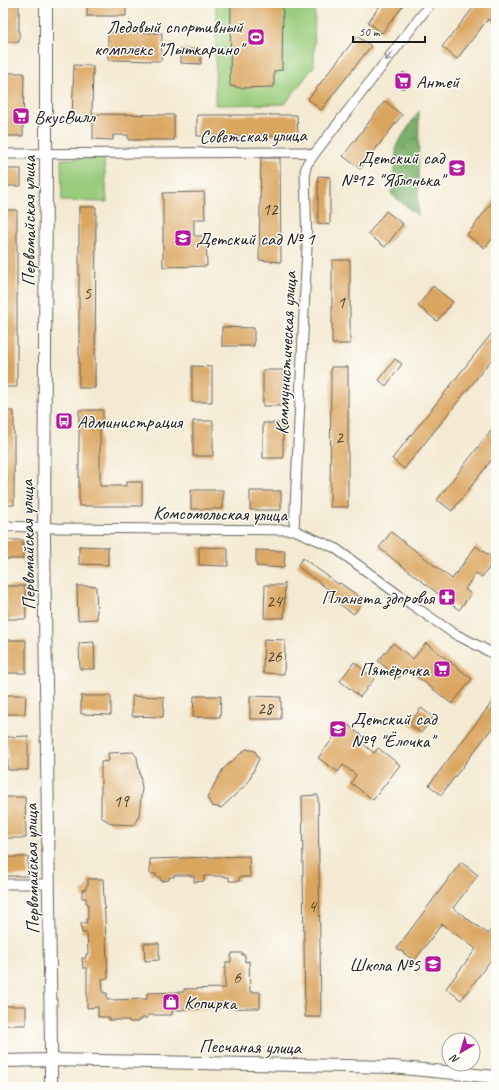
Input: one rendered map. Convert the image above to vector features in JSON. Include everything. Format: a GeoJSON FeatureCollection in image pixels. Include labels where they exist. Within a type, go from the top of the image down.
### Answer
{"type":"FeatureCollection","features":[{"type":"Feature","properties":{"kind":"street","name":"Первомайская улица"},"geometry":{"type":"LineString","coordinates":[[46,3],[44,527],[51,1087]]}},
{"type":"Feature","properties":{"kind":"street","name":"Советская улица"},"geometry":{"type":"LineString","coordinates":[[3,154],[46,155],[302,152],[313,155],[431,3]]}},
{"type":"Feature","properties":{"kind":"street","name":"Коммунистическая улица"},"geometry":{"type":"LineString","coordinates":[[294,530],[307,247],[305,170],[313,155]]}},
{"type":"Feature","properties":{"kind":"street","name":"Комсомольская улица"},"geometry":{"type":"LineString","coordinates":[[3,526],[294,530],[335,548],[453,633],[496,654]]}},
{"type":"Feature","properties":{"kind":"street"},"geometry":{"type":"LineString","coordinates":[[3,884],[49,884]]}},
{"type":"Feature","properties":{"kind":"street","name":"Песчаная улица"},"geometry":{"type":"LineString","coordinates":[[3,1060],[392,1067],[496,1077]]}},
{"type":"Feature","properties":{"kind":"green space"},"geometry":{"type":"Polygon","coordinates":[[[216,3],[315,3],[314,66],[285,104],[215,105],[216,3]]]}},
{"type":"Feature","properties":{"kind":"green space"},"geometry":{"type":"Polygon","coordinates":[[[419,111],[418,216],[391,194],[397,144],[419,111]]]}},
{"type":"Feature","properties":{"kind":"green space"},"geometry":{"type":"Polygon","coordinates":[[[104,158],[107,202],[62,201],[61,159],[104,158]]]}},
{"type":"Feature","properties":{"kind":"building"},"geometry":{"type":"Polygon","coordinates":[[[3,3],[19,3],[19,42],[3,42],[3,3]]]}},
{"type":"Feature","properties":{"kind":"building"},"geometry":{"type":"Polygon","coordinates":[[[87,3],[126,3],[126,16],[87,16],[87,3]]]}},
{"type":"Feature","properties":{"kind":"building","name":"Ледовый спортивный комплекс \"Лыткарино\""},"geometry":{"type":"Polygon","coordinates":[[[231,3],[283,3],[282,70],[274,71],[274,87],[240,88],[230,86],[231,3]]]}},
{"type":"Feature","properties":{"kind":"building"},"geometry":{"type":"Polygon","coordinates":[[[382,3],[405,3],[382,33],[368,22],[382,3]]]}},
{"type":"Feature","properties":{"kind":"building"},"geometry":{"type":"Polygon","coordinates":[[[477,3],[496,3],[496,25],[488,19],[457,59],[442,47],[477,3]]]}},
{"type":"Feature","properties":{"kind":"building"},"geometry":{"type":"Polygon","coordinates":[[[108,32],[162,33],[161,61],[108,60],[108,32]]]}},
{"type":"Feature","properties":{"kind":"building"},"geometry":{"type":"Polygon","coordinates":[[[357,36],[371,46],[321,110],[308,99],[357,36]]]}},
{"type":"Feature","properties":{"kind":"building"},"geometry":{"type":"Polygon","coordinates":[[[181,49],[201,50],[201,64],[181,63],[181,49]]]}},
{"type":"Feature","properties":{"kind":"building"},"geometry":{"type":"Polygon","coordinates":[[[74,65],[93,66],[92,119],[72,118],[74,65]]]}},
{"type":"Feature","properties":{"kind":"building"},"geometry":{"type":"Polygon","coordinates":[[[403,72],[411,78],[403,89],[395,83],[403,72]]]}},
{"type":"Feature","properties":{"kind":"building"},"geometry":{"type":"Polygon","coordinates":[[[3,73],[24,73],[23,136],[3,136],[3,73]]]}},
{"type":"Feature","properties":{"kind":"building"},"geometry":{"type":"Polygon","coordinates":[[[385,101],[402,115],[360,169],[343,156],[385,101]]]}},
{"type":"Feature","properties":{"kind":"building"},"geometry":{"type":"Polygon","coordinates":[[[93,114],[174,115],[174,140],[128,140],[128,135],[113,135],[113,140],[93,139],[93,114]]]}},
{"type":"Feature","properties":{"kind":"building"},"geometry":{"type":"Polygon","coordinates":[[[197,115],[297,115],[298,136],[197,136],[197,115]]]}},
{"type":"Feature","properties":{"kind":"building"},"geometry":{"type":"Polygon","coordinates":[[[261,158],[280,158],[281,262],[259,260],[261,158]]]}},
{"type":"Feature","properties":{"kind":"building"},"geometry":{"type":"Polygon","coordinates":[[[3,169],[21,169],[21,186],[3,186],[3,169]]]}},
{"type":"Feature","properties":{"kind":"building"},"geometry":{"type":"Polygon","coordinates":[[[318,176],[330,177],[330,225],[318,223],[318,176]]]}},
{"type":"Feature","properties":{"kind":"building"},"geometry":{"type":"Polygon","coordinates":[[[204,192],[205,219],[194,219],[194,236],[206,236],[207,266],[163,267],[163,193],[204,192]]]}},
{"type":"Feature","properties":{"kind":"building"},"geometry":{"type":"Polygon","coordinates":[[[496,197],[496,241],[492,239],[485,248],[467,235],[496,197]]]}},
{"type":"Feature","properties":{"kind":"building"},"geometry":{"type":"Polygon","coordinates":[[[79,207],[96,207],[95,388],[79,388],[79,207]]]}},
{"type":"Feature","properties":{"kind":"building"},"geometry":{"type":"Polygon","coordinates":[[[3,210],[17,210],[17,387],[3,387],[3,210]]]}},
{"type":"Feature","properties":{"kind":"building"},"geometry":{"type":"Polygon","coordinates":[[[386,211],[403,224],[385,247],[368,234],[386,211]]]}},
{"type":"Feature","properties":{"kind":"building"},"geometry":{"type":"Polygon","coordinates":[[[332,260],[350,260],[350,344],[332,344],[332,260]]]}},
{"type":"Feature","properties":{"kind":"building"},"geometry":{"type":"Polygon","coordinates":[[[433,286],[453,302],[437,321],[418,306],[433,286]]]}},
{"type":"Feature","properties":{"kind":"building"},"geometry":{"type":"Polygon","coordinates":[[[222,327],[254,328],[254,346],[222,346],[222,327]]]}},
{"type":"Feature","properties":{"kind":"building"},"geometry":{"type":"Polygon","coordinates":[[[496,328],[496,354],[404,469],[392,459],[496,328]]]}},
{"type":"Feature","properties":{"kind":"building"},"geometry":{"type":"Polygon","coordinates":[[[395,359],[402,364],[386,386],[379,380],[395,359]]]}},
{"type":"Feature","properties":{"kind":"building"},"geometry":{"type":"Polygon","coordinates":[[[192,366],[212,367],[212,402],[192,402],[192,366]]]}},
{"type":"Feature","properties":{"kind":"building"},"geometry":{"type":"Polygon","coordinates":[[[331,367],[348,367],[348,507],[330,507],[331,367]]]}},
{"type":"Feature","properties":{"kind":"building"},"geometry":{"type":"Polygon","coordinates":[[[263,370],[283,370],[283,406],[263,406],[263,370]]]}},
{"type":"Feature","properties":{"kind":"building"},"geometry":{"type":"Polygon","coordinates":[[[79,410],[103,410],[103,427],[100,427],[100,486],[126,486],[126,482],[142,482],[142,506],[79,506],[79,410]]]}},
{"type":"Feature","properties":{"kind":"building"},"geometry":{"type":"Polygon","coordinates":[[[3,411],[14,411],[14,505],[3,505],[3,411]]]}},
{"type":"Feature","properties":{"kind":"building"},"geometry":{"type":"Polygon","coordinates":[[[193,421],[213,421],[213,456],[193,456],[193,421]]]}},
{"type":"Feature","properties":{"kind":"building"},"geometry":{"type":"Polygon","coordinates":[[[263,423],[283,423],[283,458],[263,458],[263,423]]]}},
{"type":"Feature","properties":{"kind":"building"},"geometry":{"type":"Polygon","coordinates":[[[496,424],[496,454],[452,511],[437,500],[496,424]]]}},
{"type":"Feature","properties":{"kind":"building"},"geometry":{"type":"Polygon","coordinates":[[[191,490],[223,490],[223,509],[191,509],[191,490]]]}},
{"type":"Feature","properties":{"kind":"building"},"geometry":{"type":"Polygon","coordinates":[[[250,491],[281,491],[281,510],[250,510],[250,491]]]}},
{"type":"Feature","properties":{"kind":"building"},"geometry":{"type":"Polygon","coordinates":[[[391,532],[452,579],[476,546],[495,560],[482,577],[476,573],[465,589],[471,594],[459,610],[379,548],[391,532]]]}},
{"type":"Feature","properties":{"kind":"building"},"geometry":{"type":"Polygon","coordinates":[[[3,540],[23,540],[23,559],[3,559],[3,540]]]}},
{"type":"Feature","properties":{"kind":"building"},"geometry":{"type":"Polygon","coordinates":[[[79,546],[108,547],[108,565],[79,564],[79,546]]]}},
{"type":"Feature","properties":{"kind":"building"},"geometry":{"type":"Polygon","coordinates":[[[199,547],[228,548],[228,566],[199,565],[199,547]]]}},
{"type":"Feature","properties":{"kind":"building"},"geometry":{"type":"Polygon","coordinates":[[[256,550],[285,551],[284,568],[256,566],[256,550]]]}},
{"type":"Feature","properties":{"kind":"building"},"geometry":{"type":"Polygon","coordinates":[[[303,558],[338,584],[340,583],[364,600],[354,614],[329,597],[332,592],[297,566],[303,558]]]}},
{"type":"Feature","properties":{"kind":"building"},"geometry":{"type":"Polygon","coordinates":[[[285,582],[284,618],[264,618],[265,585],[283,585],[285,582]]]}},
{"type":"Feature","properties":{"kind":"building"},"geometry":{"type":"Polygon","coordinates":[[[6,586],[25,586],[26,619],[7,619],[6,586]]]}},
{"type":"Feature","properties":{"kind":"building"},"geometry":{"type":"Polygon","coordinates":[[[77,586],[96,586],[97,619],[78,620],[77,586]]]}},
{"type":"Feature","properties":{"kind":"building"},"geometry":{"type":"Polygon","coordinates":[[[264,639],[285,640],[284,674],[263,673],[264,639]]]}},
{"type":"Feature","properties":{"kind":"building"},"geometry":{"type":"Polygon","coordinates":[[[7,640],[26,640],[26,673],[7,673],[7,640]]]}},
{"type":"Feature","properties":{"kind":"building"},"geometry":{"type":"Polygon","coordinates":[[[94,642],[95,669],[80,669],[79,643],[94,642]]]}},
{"type":"Feature","properties":{"kind":"building"},"geometry":{"type":"Polygon","coordinates":[[[393,643],[413,659],[426,643],[472,679],[452,704],[406,668],[399,678],[378,661],[393,643]]]}},
{"type":"Feature","properties":{"kind":"building"},"geometry":{"type":"Polygon","coordinates":[[[354,662],[374,679],[360,697],[340,681],[354,662]]]}},
{"type":"Feature","properties":{"kind":"building"},"geometry":{"type":"Polygon","coordinates":[[[3,695],[26,695],[25,714],[3,714],[3,695]]]}},
{"type":"Feature","properties":{"kind":"building"},"geometry":{"type":"Polygon","coordinates":[[[81,696],[111,696],[111,715],[81,714],[81,696]]]}},
{"type":"Feature","properties":{"kind":"building"},"geometry":{"type":"Polygon","coordinates":[[[132,696],[164,697],[163,717],[132,716],[132,696]]]}},
{"type":"Feature","properties":{"kind":"building"},"geometry":{"type":"Polygon","coordinates":[[[194,696],[221,696],[220,717],[193,717],[194,696]]]}},
{"type":"Feature","properties":{"kind":"building"},"geometry":{"type":"Polygon","coordinates":[[[250,696],[281,697],[281,719],[250,719],[250,696]]]}},
{"type":"Feature","properties":{"kind":"building"},"geometry":{"type":"Polygon","coordinates":[[[496,697],[496,723],[441,795],[429,785],[496,697]]]}},
{"type":"Feature","properties":{"kind":"building"},"geometry":{"type":"Polygon","coordinates":[[[421,708],[433,717],[421,733],[409,724],[421,708]]]}},
{"type":"Feature","properties":{"kind":"building"},"geometry":{"type":"Polygon","coordinates":[[[345,723],[366,739],[363,744],[374,753],[378,748],[400,765],[373,800],[351,783],[356,775],[343,765],[338,772],[318,758],[345,723]]]}},
{"type":"Feature","properties":{"kind":"building"},"geometry":{"type":"Polygon","coordinates":[[[28,736],[28,770],[8,770],[7,737],[28,736]]]}},
{"type":"Feature","properties":{"kind":"building"},"geometry":{"type":"Polygon","coordinates":[[[246,749],[255,751],[259,759],[247,784],[221,808],[212,806],[207,798],[223,769],[246,749]]]}},
{"type":"Feature","properties":{"kind":"building"},"geometry":{"type":"Polygon","coordinates":[[[133,752],[137,757],[142,788],[139,815],[134,825],[112,824],[101,817],[101,762],[109,761],[108,753],[133,752]]]}},
{"type":"Feature","properties":{"kind":"building"},"geometry":{"type":"Polygon","coordinates":[[[318,795],[321,1017],[305,1017],[302,796],[318,795]]]}},
{"type":"Feature","properties":{"kind":"building"},"geometry":{"type":"Polygon","coordinates":[[[4,797],[25,797],[26,838],[3,838],[4,797]]]}},
{"type":"Feature","properties":{"kind":"building"},"geometry":{"type":"Polygon","coordinates":[[[249,856],[250,877],[239,877],[239,881],[229,881],[229,877],[225,876],[204,876],[204,881],[194,882],[194,876],[174,875],[174,877],[169,877],[169,880],[161,881],[160,877],[156,877],[156,874],[150,874],[150,859],[249,856]]]}},
{"type":"Feature","properties":{"kind":"building"},"geometry":{"type":"Polygon","coordinates":[[[3,857],[28,857],[28,876],[3,876],[3,857]]]}},
{"type":"Feature","properties":{"kind":"building"},"geometry":{"type":"Polygon","coordinates":[[[461,862],[478,875],[453,908],[488,934],[496,922],[496,953],[461,1000],[446,988],[476,949],[442,924],[414,961],[397,948],[461,862]]]}},
{"type":"Feature","properties":{"kind":"building"},"geometry":{"type":"Polygon","coordinates":[[[88,879],[103,879],[108,978],[102,979],[103,993],[107,993],[107,1000],[147,999],[147,993],[184,992],[184,989],[225,988],[226,962],[231,962],[232,953],[243,953],[242,955],[245,955],[245,962],[249,961],[250,992],[260,992],[260,1008],[172,1010],[172,1015],[148,1015],[148,1018],[142,1018],[142,1020],[138,1020],[138,1022],[129,1022],[129,1020],[109,1020],[109,1017],[98,1017],[98,1007],[87,1008],[87,968],[83,968],[82,958],[86,958],[86,954],[88,954],[87,933],[82,933],[81,923],[87,923],[86,919],[88,919],[88,903],[86,903],[86,898],[82,898],[82,890],[86,889],[88,879]]]}},
{"type":"Feature","properties":{"kind":"building"},"geometry":{"type":"Polygon","coordinates":[[[144,943],[159,943],[159,960],[145,961],[144,943]]]}},
{"type":"Feature","properties":{"kind":"building"},"geometry":{"type":"Polygon","coordinates":[[[3,1006],[26,1006],[26,1025],[3,1025],[3,1006]]]}},
{"type":"Feature","properties":{"kind":"place","name":"Ледовый спортивный комплекс \"Лыткарино\""},"geometry":{"type":"Point","coordinates":[256,37]}},
{"type":"Feature","properties":{"kind":"place","name":"Антей"},"geometry":{"type":"Point","coordinates":[403,81]}},
{"type":"Feature","properties":{"kind":"place","name":"ВкусВилл"},"geometry":{"type":"Point","coordinates":[21,116]}},
{"type":"Feature","properties":{"kind":"place","name":"Детский сад №12 \"Яблонька\""},"geometry":{"type":"Point","coordinates":[457,168]}},
{"type":"Feature","properties":{"kind":"place","name":"Детский сад № 1"},"geometry":{"type":"Point","coordinates":[183,238]}},
{"type":"Feature","properties":{"kind":"place","name":"Администрация"},"geometry":{"type":"Point","coordinates":[64,421]}},
{"type":"Feature","properties":{"kind":"place","name":"Планета здоровья"},"geometry":{"type":"Point","coordinates":[447,597]}},
{"type":"Feature","properties":{"kind":"place","name":"Пятёрочка"},"geometry":{"type":"Point","coordinates":[442,669]}},
{"type":"Feature","properties":{"kind":"place","name":"Детский сад №9 \"Ёлочка\""},"geometry":{"type":"Point","coordinates":[338,729]}},
{"type":"Feature","properties":{"kind":"place","name":"Школа №5"},"geometry":{"type":"Point","coordinates":[433,964]}},
{"type":"Feature","properties":{"kind":"place","name":"Копирка"},"geometry":{"type":"Point","coordinates":[171,1002]}}]}
